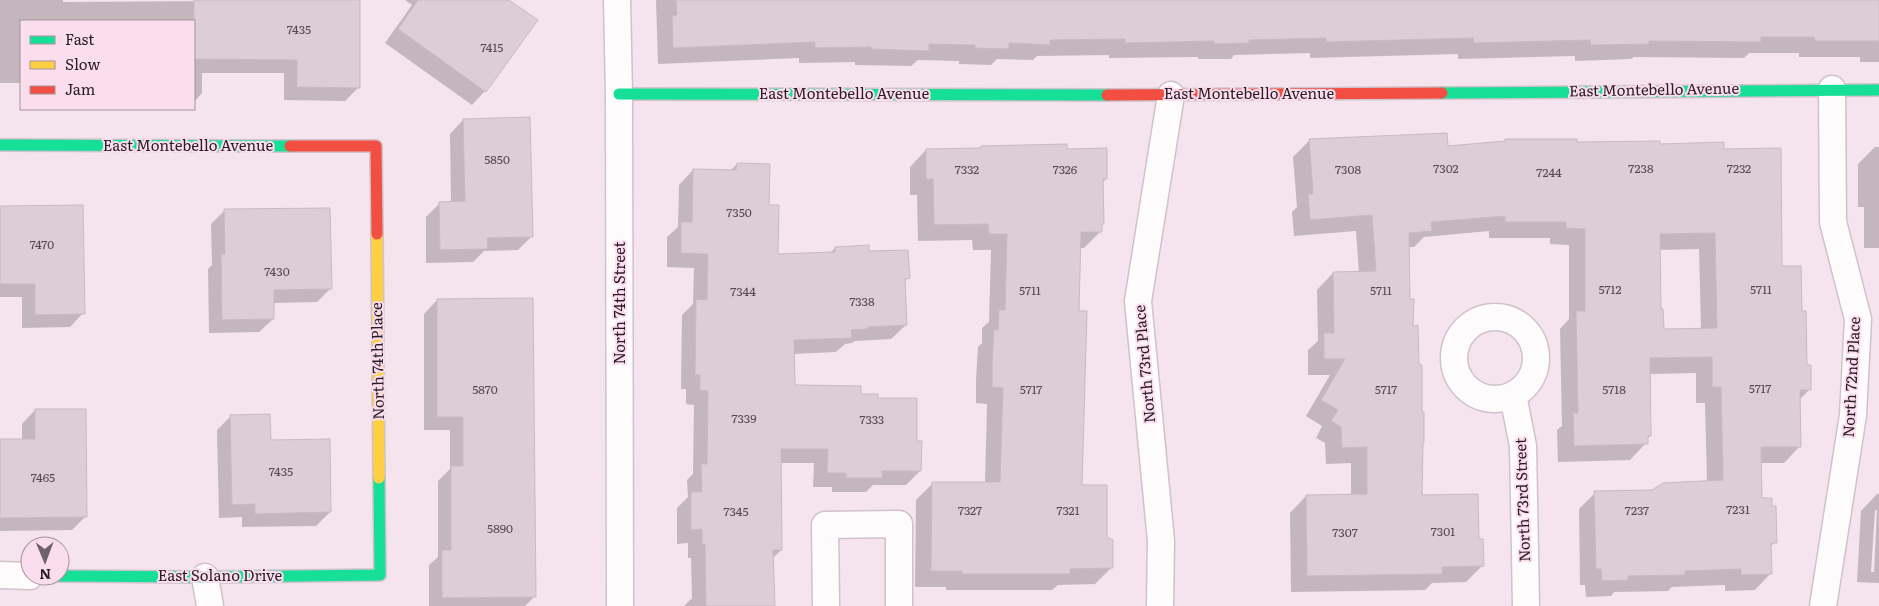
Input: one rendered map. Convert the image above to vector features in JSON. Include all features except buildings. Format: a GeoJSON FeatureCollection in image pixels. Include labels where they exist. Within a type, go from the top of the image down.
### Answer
{"type":"FeatureCollection","features":[{"type":"Feature","properties":{"kind":"street","name":"North 74th Street"},"geometry":{"type":"LineString","coordinates":[[618,0],[620,606]]}},
{"type":"Feature","properties":{"kind":"street","name":"North 72nd Place"},"geometry":{"type":"LineString","coordinates":[[1823,606],[1853,415],[1858,319],[1833,222],[1832,89]]}},
{"type":"Feature","properties":{"kind":"street","name":"East Montebello Avenue"},"geometry":{"type":"LineString","coordinates":[[619,94],[1171,95],[1879,90]]}},
{"type":"Feature","properties":{"kind":"street","name":"North 73rd Place"},"geometry":{"type":"LineString","coordinates":[[1160,606],[1161,541],[1138,301],[1171,95]]}},
{"type":"Feature","properties":{"kind":"street","name":"East Montebello Avenue"},"geometry":{"type":"LineString","coordinates":[[0,145],[376,146]]}},
{"type":"Feature","properties":{"kind":"street","name":"North 74th Place"},"geometry":{"type":"LineString","coordinates":[[376,146],[380,575]]}},
{"type":"Feature","properties":{"kind":"street","name":"North 73rd Street"},"geometry":{"type":"LineString","coordinates":[[1513,395],[1523,446],[1526,606]]}},
{"type":"Feature","properties":{"kind":"street"},"geometry":{"type":"LineString","coordinates":[[826,606],[825,525],[899,524],[899,606]]}},
{"type":"Feature","properties":{"kind":"street"},"geometry":{"type":"LineString","coordinates":[[0,575],[20,576]]}},
{"type":"Feature","properties":{"kind":"street","name":"East Solano Drive"},"geometry":{"type":"LineString","coordinates":[[70,576],[380,575]]}},
{"type":"Feature","properties":{"kind":"street"},"geometry":{"type":"LineString","coordinates":[[205,577],[210,606]]}},
{"type":"Feature","properties":{"kind":"traffic: fast"},"geometry":{"type":"LineString","coordinates":[[1442,93],[1879,90]]}},
{"type":"Feature","properties":{"kind":"traffic: fast"},"geometry":{"type":"LineString","coordinates":[[619,94],[1107,95]]}},
{"type":"Feature","properties":{"kind":"traffic: fast"},"geometry":{"type":"LineString","coordinates":[[0,145],[290,146]]}},
{"type":"Feature","properties":{"kind":"traffic: fast"},"geometry":{"type":"LineString","coordinates":[[70,576],[380,575],[379,478]]}},
{"type":"Feature","properties":{"kind":"traffic: slow"},"geometry":{"type":"LineString","coordinates":[[377,234],[379,478]]}},
{"type":"Feature","properties":{"kind":"traffic: jam"},"geometry":{"type":"LineString","coordinates":[[1107,95],[1442,93]]}},
{"type":"Feature","properties":{"kind":"traffic: jam"},"geometry":{"type":"LineString","coordinates":[[290,146],[376,146],[377,234]]}}]}
